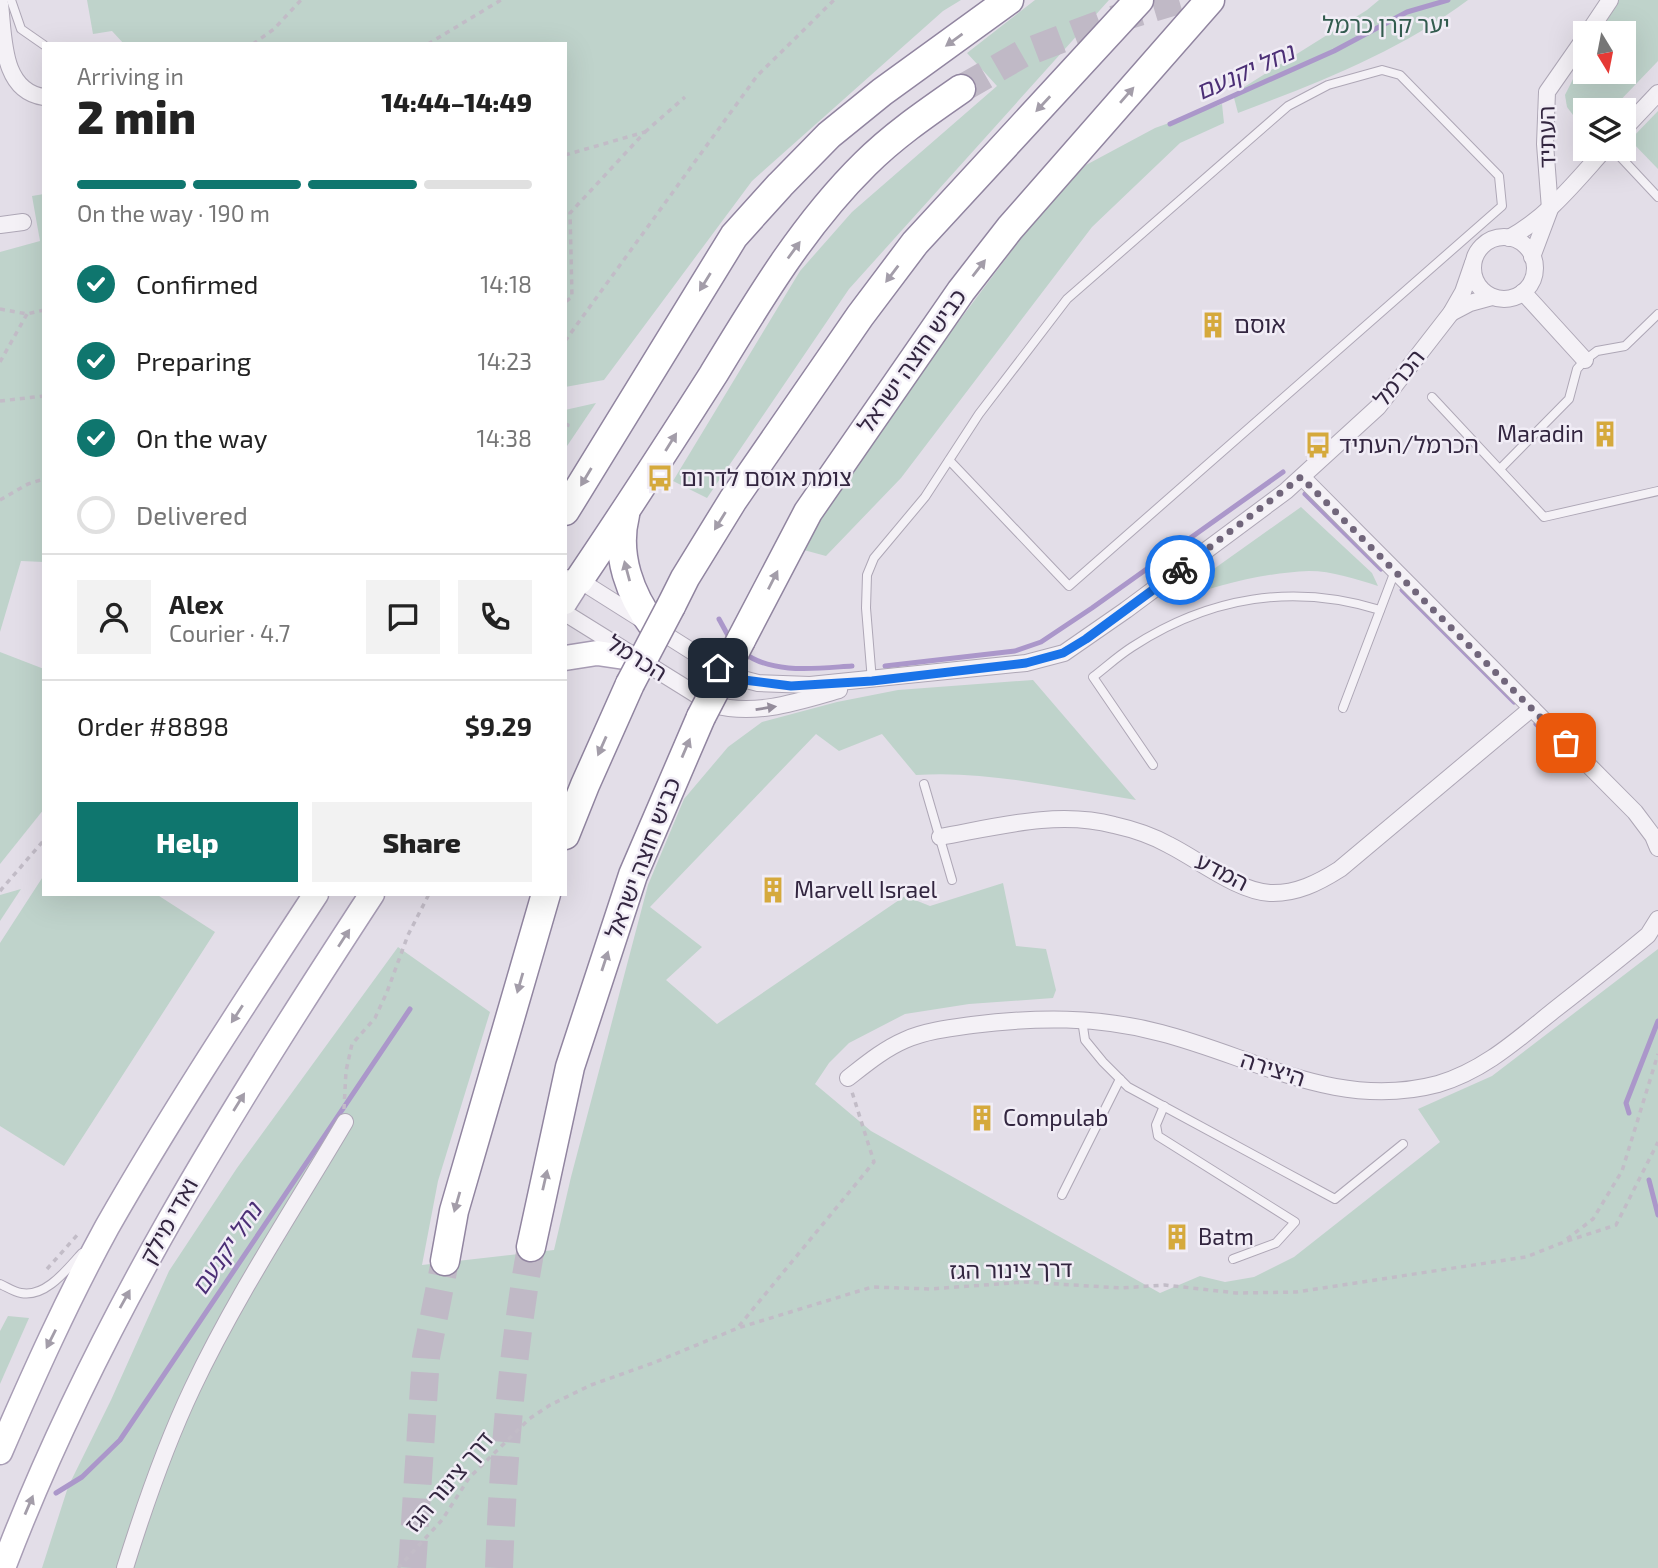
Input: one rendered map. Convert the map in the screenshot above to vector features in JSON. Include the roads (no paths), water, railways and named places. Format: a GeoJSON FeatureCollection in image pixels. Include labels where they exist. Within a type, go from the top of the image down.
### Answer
{"type":"FeatureCollection","features":[{"type":"Feature","properties":{"kind":"highway"},"geometry":{"type":"LineString","coordinates":[[567,508],[734,236],[829,135],[882,92],[1009,0]]}},
{"type":"Feature","properties":{"kind":"highway"},"geometry":{"type":"LineString","coordinates":[[567,830],[634,672],[662,616],[733,500],[860,316],[915,243],[1139,0]]}},
{"type":"Feature","properties":{"kind":"highway","name":"כביש חוצה ישראל"},"geometry":{"type":"LineString","coordinates":[[531,1247],[570,1067],[633,874],[701,717],[808,512],[961,291],[1010,228],[1210,0]]}},
{"type":"Feature","properties":{"kind":"highway"},"geometry":{"type":"LineString","coordinates":[[570,587],[627,509],[762,296],[827,205],[866,163],[912,123],[961,89]]}},
{"type":"Feature","properties":{"kind":"highway"},"geometry":{"type":"LineString","coordinates":[[627,509],[623,525],[623,556],[636,601],[662,616]]}},
{"type":"Feature","properties":{"kind":"highway"},"geometry":{"type":"LineString","coordinates":[[445,1261],[454,1211],[545,896]]}},
{"type":"Feature","properties":{"kind":"main road"},"geometry":{"type":"LineString","coordinates":[[567,658],[597,653],[634,672]]}},
{"type":"Feature","properties":{"kind":"main road","name":"ואדי מילק"},"geometry":{"type":"LineString","coordinates":[[0,1452],[39,1363],[107,1228],[213,1051],[315,896]]}},
{"type":"Feature","properties":{"kind":"main road","name":"ואדי מילק"},"geometry":{"type":"LineString","coordinates":[[3,1568],[61,1431],[115,1318],[204,1158],[371,896]]}},
{"type":"Feature","properties":{"kind":"street","name":"העתיד"},"geometry":{"type":"LineString","coordinates":[[1596,21],[1610,0]]}},
{"type":"Feature","properties":{"kind":"street"},"geometry":{"type":"LineString","coordinates":[[0,4],[8,67],[15,80],[27,92],[42,96]]}},
{"type":"Feature","properties":{"kind":"street","name":"העתיד"},"geometry":{"type":"LineString","coordinates":[[1550,209],[1545,144],[1547,92],[1573,55]]}},
{"type":"Feature","properties":{"kind":"street"},"geometry":{"type":"LineString","coordinates":[[1636,116],[1658,93]]}},
{"type":"Feature","properties":{"kind":"street"},"geometry":{"type":"LineString","coordinates":[[1509,237],[1527,247],[1535,267],[1533,278],[1523,292],[1513,297],[1492,297],[1476,283],[1473,263],[1476,253],[1488,241],[1509,237],[1530,227],[1594,161]]}},
{"type":"Feature","properties":{"kind":"street"},"geometry":{"type":"LineString","coordinates":[[1532,257],[1550,209]]}},
{"type":"Feature","properties":{"kind":"street"},"geometry":{"type":"LineString","coordinates":[[0,225],[23,222]]}},
{"type":"Feature","properties":{"kind":"street","name":"הכרמל"},"geometry":{"type":"LineString","coordinates":[[570,587],[662,616],[718,668],[744,680],[791,686],[872,681],[1026,663],[1063,653],[1136,603],[1301,477],[1378,407],[1451,313],[1463,292],[1473,263]]}},
{"type":"Feature","properties":{"kind":"street"},"geometry":{"type":"LineString","coordinates":[[1523,292],[1586,360]]}},
{"type":"Feature","properties":{"kind":"street","name":"הכרמל"},"geometry":{"type":"LineString","coordinates":[[1451,313],[1492,297]]}},
{"type":"Feature","properties":{"kind":"street"},"geometry":{"type":"LineString","coordinates":[[1301,477],[1635,812],[1653,836],[1658,848]]}},
{"type":"Feature","properties":{"kind":"street","name":"הכרמל"},"geometry":{"type":"LineString","coordinates":[[567,615],[634,672],[731,710],[770,708],[872,681]]}},
{"type":"Feature","properties":{"kind":"street","name":"המדע"},"geometry":{"type":"LineString","coordinates":[[940,837],[1023,822],[1067,818],[1114,824],[1166,842],[1243,886],[1268,892],[1289,892],[1315,884],[1340,869],[1532,708]]}},
{"type":"Feature","properties":{"kind":"street","name":"היצירה"},"geometry":{"type":"LineString","coordinates":[[848,1078],[906,1039],[946,1029],[1021,1019],[1082,1020],[1161,1033],[1328,1087],[1363,1092],[1437,1084],[1477,1069],[1507,1048],[1648,936],[1658,919]]}},
{"type":"Feature","properties":{"kind":"street"},"geometry":{"type":"LineString","coordinates":[[125,1568],[168,1446],[192,1389],[235,1306],[345,1122]]}},
{"type":"Feature","properties":{"kind":"lane"},"geometry":{"type":"LineString","coordinates":[[11,0],[21,29],[42,44]]}},
{"type":"Feature","properties":{"kind":"lane"},"geometry":{"type":"LineString","coordinates":[[872,681],[866,608],[867,575],[874,558],[925,497],[949,460],[979,414],[1067,299],[1288,106],[1328,85],[1382,70],[1400,75],[1499,176],[1502,206],[1069,586],[949,460]]}},
{"type":"Feature","properties":{"kind":"lane"},"geometry":{"type":"LineString","coordinates":[[1625,161],[1658,197]]}},
{"type":"Feature","properties":{"kind":"lane"},"geometry":{"type":"LineString","coordinates":[[1500,469],[1569,399],[1577,369],[1586,360],[1597,351],[1625,346],[1658,314]]}},
{"type":"Feature","properties":{"kind":"lane"},"geometry":{"type":"LineString","coordinates":[[1432,397],[1544,517],[1658,491]]}},
{"type":"Feature","properties":{"kind":"lane"},"geometry":{"type":"LineString","coordinates":[[1343,708],[1395,571]]}},
{"type":"Feature","properties":{"kind":"lane"},"geometry":{"type":"LineString","coordinates":[[1153,765],[1093,677],[1132,647],[1177,622],[1227,603],[1274,596],[1312,596],[1349,600],[1380,610]]}},
{"type":"Feature","properties":{"kind":"lane"},"geometry":{"type":"LineString","coordinates":[[925,784],[952,880]]}},
{"type":"Feature","properties":{"kind":"lane"},"geometry":{"type":"LineString","coordinates":[[1082,1020],[1085,1040],[1129,1087],[1335,1199],[1403,1144]]}},
{"type":"Feature","properties":{"kind":"lane"},"geometry":{"type":"LineString","coordinates":[[1062,1195],[1120,1079]]}},
{"type":"Feature","properties":{"kind":"lane"},"geometry":{"type":"LineString","coordinates":[[1164,1106],[1156,1125],[1158,1136],[1296,1222],[1276,1243],[1233,1259]]}},
{"type":"Feature","properties":{"kind":"lane"},"geometry":{"type":"LineString","coordinates":[[0,1284],[25,1294],[44,1288],[58,1278],[107,1228]]}},
{"type":"Feature","properties":{"kind":"waterway","name":"נחל יקנעם"},"geometry":{"type":"LineString","coordinates":[[1170,124],[1334,51],[1407,12],[1448,0]]}},
{"type":"Feature","properties":{"kind":"waterway"},"geometry":{"type":"LineString","coordinates":[[885,666],[1015,651],[1041,642],[1283,472]]}},
{"type":"Feature","properties":{"kind":"waterway"},"geometry":{"type":"LineString","coordinates":[[1305,494],[1381,569]]}},
{"type":"Feature","properties":{"kind":"waterway"},"geometry":{"type":"LineString","coordinates":[[1402,590],[1514,702]]}},
{"type":"Feature","properties":{"kind":"waterway"},"geometry":{"type":"LineString","coordinates":[[719,619],[731,641]]}},
{"type":"Feature","properties":{"kind":"waterway"},"geometry":{"type":"LineString","coordinates":[[743,652],[754,659],[781,667],[810,669],[852,666]]}},
{"type":"Feature","properties":{"kind":"waterway"},"geometry":{"type":"LineString","coordinates":[[1536,724],[1574,762]]}},
{"type":"Feature","properties":{"kind":"waterway","name":"נחל יקנעם"},"geometry":{"type":"LineString","coordinates":[[56,1493],[82,1477],[120,1440],[410,1009]]}},
{"type":"Feature","properties":{"kind":"waterway"},"geometry":{"type":"LineString","coordinates":[[1629,1113],[1626,1103],[1658,1021]]}},
{"type":"Feature","properties":{"kind":"waterway"},"geometry":{"type":"LineString","coordinates":[[1649,1180],[1658,1215]]}},
{"type":"Feature","properties":{"kind":"tunnel"},"geometry":{"type":"LineString","coordinates":[[961,89],[1022,54],[1106,22],[1179,0]]}},
{"type":"Feature","properties":{"kind":"tunnel"},"geometry":{"type":"LineString","coordinates":[[499,1568],[509,1407],[531,1247]]}},
{"type":"Feature","properties":{"kind":"tunnel"},"geometry":{"type":"LineString","coordinates":[[412,1568],[426,1357],[445,1261]]}},
{"type":"Feature","properties":{"kind":"place","name":"אוסם"},"geometry":{"type":"Point","coordinates":[1213,325]}},
{"type":"Feature","properties":{"kind":"place","name":"Maradin"},"geometry":{"type":"Point","coordinates":[1605,434]}},
{"type":"Feature","properties":{"kind":"place","name":"הכרמל/העתיד"},"geometry":{"type":"Point","coordinates":[1318,445]}},
{"type":"Feature","properties":{"kind":"place","name":"צומת אוסם לדרום"},"geometry":{"type":"Point","coordinates":[660,478]}},
{"type":"Feature","properties":{"kind":"place","name":"Marvell Israel"},"geometry":{"type":"Point","coordinates":[773,890]}},
{"type":"Feature","properties":{"kind":"place","name":"Compulab"},"geometry":{"type":"Point","coordinates":[982,1118]}},
{"type":"Feature","properties":{"kind":"place","name":"Batm"},"geometry":{"type":"Point","coordinates":[1177,1237]}},
{"type":"Feature","properties":{"kind":"park label","name":"יער קרן כרמל"},"geometry":{"type":"Point","coordinates":[1386,25]}}]}
